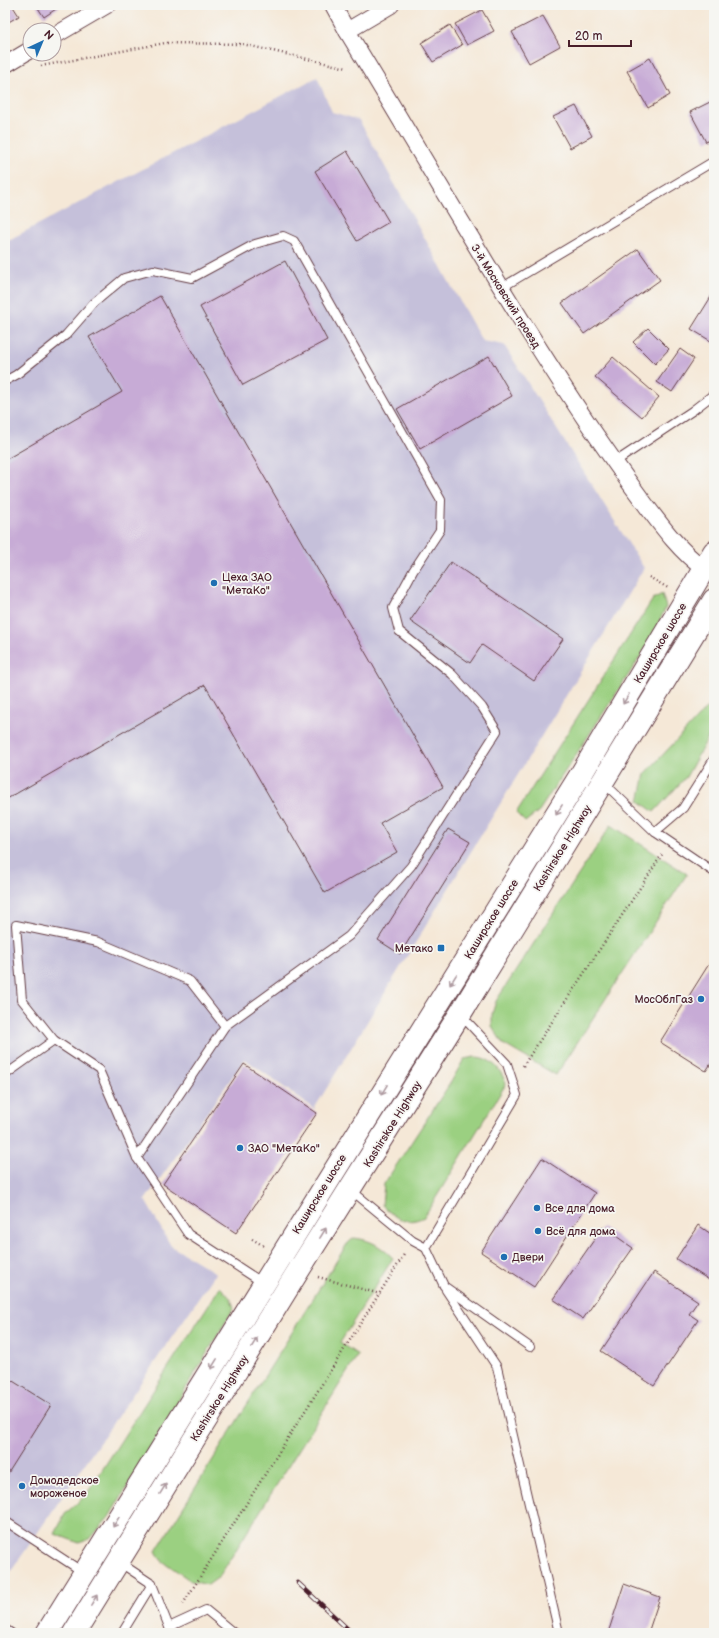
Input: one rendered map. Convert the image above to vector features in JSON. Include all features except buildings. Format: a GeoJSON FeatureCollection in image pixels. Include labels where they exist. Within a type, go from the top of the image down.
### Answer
{"type":"FeatureCollection","features":[{"type":"Feature","properties":{"kind":"main road","name":"Каширское шоссе"},"geometry":{"type":"LineString","coordinates":[[264,1283],[583,770],[709,561]]}},
{"type":"Feature","properties":{"kind":"main road","name":"Kashirskoe Highway"},"geometry":{"type":"LineString","coordinates":[[74,1633],[460,1014],[714,600]]}},
{"type":"Feature","properties":{"kind":"main road","name":"Kashirskoe Highway"},"geometry":{"type":"LineString","coordinates":[[47,1633],[264,1283]]}},
{"type":"Feature","properties":{"kind":"street"},"geometry":{"type":"LineString","coordinates":[[62,31],[107,5]]}},
{"type":"Feature","properties":{"kind":"street","name":"3-й Московский проезд"},"geometry":{"type":"LineString","coordinates":[[333,5],[347,31],[501,288],[573,401],[615,462],[671,538],[684,552],[709,561]]}},
{"type":"Feature","properties":{"kind":"street"},"geometry":{"type":"LineString","coordinates":[[347,31],[391,5]]}},
{"type":"Feature","properties":{"kind":"street"},"geometry":{"type":"LineString","coordinates":[[5,65],[22,55]]}},
{"type":"Feature","properties":{"kind":"lane"},"geometry":{"type":"LineString","coordinates":[[501,288],[714,161]]}},
{"type":"Feature","properties":{"kind":"lane"},"geometry":{"type":"LineString","coordinates":[[5,382],[66,335],[94,303],[124,278],[153,270],[192,278],[255,244],[283,236],[294,241],[441,500],[440,530],[413,571],[393,608],[398,631],[452,674],[482,707],[497,731],[411,866],[349,936],[225,1026],[137,1158]]}},
{"type":"Feature","properties":{"kind":"lane"},"geometry":{"type":"LineString","coordinates":[[615,462],[697,408],[714,394]]}},
{"type":"Feature","properties":{"kind":"lane"},"geometry":{"type":"LineString","coordinates":[[655,832],[683,808],[714,758]]}},
{"type":"Feature","properties":{"kind":"lane"},"geometry":{"type":"LineString","coordinates":[[603,782],[655,832],[714,872]]}},
{"type":"Feature","properties":{"kind":"lane"},"geometry":{"type":"LineString","coordinates":[[225,1026],[190,981],[98,942],[16,924],[22,1000],[54,1040],[99,1070],[137,1158],[188,1234],[264,1283]]}},
{"type":"Feature","properties":{"kind":"lane"},"geometry":{"type":"LineString","coordinates":[[426,1248],[516,1095],[507,1064],[460,1014]]}},
{"type":"Feature","properties":{"kind":"lane"},"geometry":{"type":"LineString","coordinates":[[5,1075],[54,1040]]}},
{"type":"Feature","properties":{"kind":"lane"},"geometry":{"type":"LineString","coordinates":[[350,1190],[413,1241],[426,1248],[444,1286],[497,1367],[559,1633]]}},
{"type":"Feature","properties":{"kind":"lane"},"geometry":{"type":"LineString","coordinates":[[444,1286],[530,1347]]}},
{"type":"Feature","properties":{"kind":"lane"},"geometry":{"type":"LineString","coordinates":[[5,1521],[84,1573]]}},
{"type":"Feature","properties":{"kind":"lane"},"geometry":{"type":"LineString","coordinates":[[118,1561],[152,1584],[172,1630],[206,1610],[234,1633]]}},
{"type":"Feature","properties":{"kind":"lane"},"geometry":{"type":"LineString","coordinates":[[122,1633],[152,1584]]}},
{"type":"Feature","properties":{"kind":"lane"},"geometry":{"type":"LineString","coordinates":[[5,1629],[10,1633]]}},
{"type":"Feature","properties":{"kind":"path"},"geometry":{"type":"LineString","coordinates":[[35,67],[165,43],[242,44],[373,73]]}},
{"type":"Feature","properties":{"kind":"path"},"geometry":{"type":"LineString","coordinates":[[649,577],[669,589]]}},
{"type":"Feature","properties":{"kind":"shaded area"},"geometry":{"type":"Polygon","coordinates":[[[317,77],[332,112],[359,120],[482,341],[504,345],[644,568],[314,1109],[245,1059],[145,1200],[171,1246],[216,1273],[5,1580],[5,242],[317,77]]]}},
{"type":"Feature","properties":{"kind":"green space"},"geometry":{"type":"Polygon","coordinates":[[[662,594],[666,607],[648,645],[539,811],[525,822],[516,813],[653,599],[662,594]]]}},
{"type":"Feature","properties":{"kind":"green space"},"geometry":{"type":"Polygon","coordinates":[[[714,700],[714,727],[686,777],[654,812],[639,801],[645,774],[714,700]]]}},
{"type":"Feature","properties":{"kind":"green space"},"geometry":{"type":"Polygon","coordinates":[[[611,825],[687,874],[556,1075],[503,1044],[492,1026],[492,1014],[496,1001],[611,825]]]}},
{"type":"Feature","properties":{"kind":"green space"},"geometry":{"type":"Polygon","coordinates":[[[474,1057],[485,1059],[494,1065],[501,1073],[506,1084],[424,1217],[417,1220],[406,1221],[396,1217],[382,1205],[384,1184],[451,1082],[464,1059],[474,1057]]]}},
{"type":"Feature","properties":{"kind":"green space"},"geometry":{"type":"Polygon","coordinates":[[[354,1238],[366,1240],[375,1244],[393,1258],[340,1343],[358,1355],[219,1577],[208,1585],[191,1581],[161,1560],[156,1551],[347,1244],[354,1238]]]}},
{"type":"Feature","properties":{"kind":"green space"},"geometry":{"type":"Polygon","coordinates":[[[220,1287],[231,1299],[234,1308],[109,1517],[90,1539],[79,1543],[55,1534],[65,1514],[86,1495],[220,1287]]]}},
{"type":"Feature","properties":{"kind":"railway"},"geometry":{"type":"LineString","coordinates":[[298,1583],[352,1633]]}},
{"type":"Feature","properties":{"kind":"place","name":"Цеха ЗАО \"МетаКо\""},"geometry":{"type":"Point","coordinates":[214,583]}},
{"type":"Feature","properties":{"kind":"place","name":"Метако"},"geometry":{"type":"Point","coordinates":[441,948]}},
{"type":"Feature","properties":{"kind":"place","name":"МосОблГаз"},"geometry":{"type":"Point","coordinates":[701,999]}},
{"type":"Feature","properties":{"kind":"place","name":"ЗАО \"МетаКо\""},"geometry":{"type":"Point","coordinates":[240,1148]}},
{"type":"Feature","properties":{"kind":"place","name":"Все для дома"},"geometry":{"type":"Point","coordinates":[537,1208]}},
{"type":"Feature","properties":{"kind":"place","name":"Всё для дома"},"geometry":{"type":"Point","coordinates":[538,1231]}},
{"type":"Feature","properties":{"kind":"place","name":"Двери"},"geometry":{"type":"Point","coordinates":[504,1257]}},
{"type":"Feature","properties":{"kind":"place","name":"Домодедское мороженое"},"geometry":{"type":"Point","coordinates":[22,1486]}}]}
